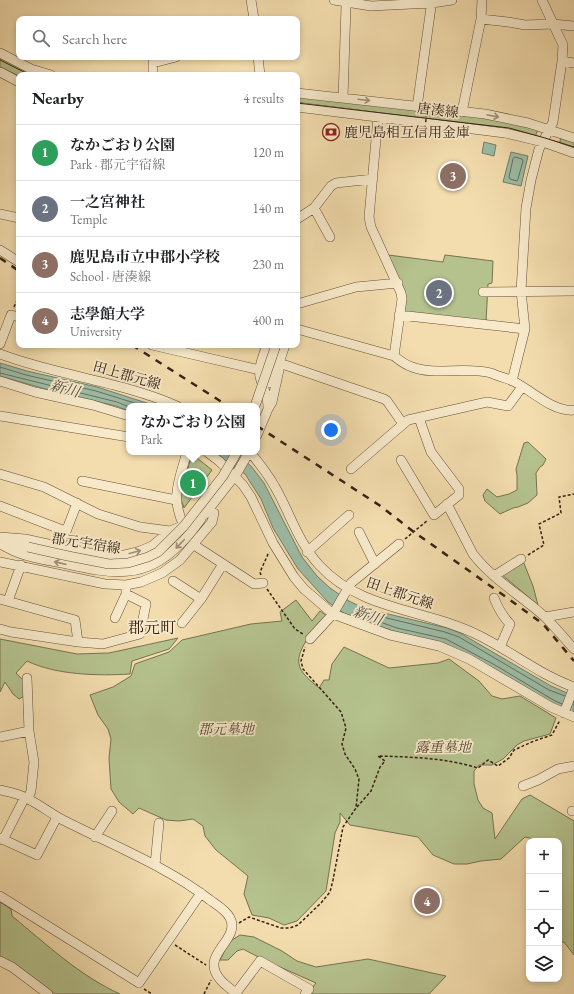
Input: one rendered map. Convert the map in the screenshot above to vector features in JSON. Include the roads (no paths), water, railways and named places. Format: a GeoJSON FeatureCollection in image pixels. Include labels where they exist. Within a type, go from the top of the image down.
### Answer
{"type":"FeatureCollection","features":[{"type":"Feature","properties":{"kind":"street"},"geometry":{"type":"LineString","coordinates":[[252,0],[254,16]]}},
{"type":"Feature","properties":{"kind":"street"},"geometry":{"type":"LineString","coordinates":[[334,0],[371,6],[452,0]]}},
{"type":"Feature","properties":{"kind":"street"},"geometry":{"type":"LineString","coordinates":[[462,112],[481,19],[482,0]]}},
{"type":"Feature","properties":{"kind":"street"},"geometry":{"type":"LineString","coordinates":[[512,381],[525,329],[521,304],[521,291],[526,208],[539,149],[553,122],[562,61],[563,45],[542,0]]}},
{"type":"Feature","properties":{"kind":"street"},"geometry":{"type":"LineString","coordinates":[[342,98],[346,6],[344,1]]}},
{"type":"Feature","properties":{"kind":"street"},"geometry":{"type":"LineString","coordinates":[[417,107],[432,1]]}},
{"type":"Feature","properties":{"kind":"street"},"geometry":{"type":"LineString","coordinates":[[481,19],[524,25],[553,24],[574,26]]}},
{"type":"Feature","properties":{"kind":"street"},"geometry":{"type":"LineString","coordinates":[[0,53],[42,72]]}},
{"type":"Feature","properties":{"kind":"street"},"geometry":{"type":"LineString","coordinates":[[153,72],[153,63],[164,60]]}},
{"type":"Feature","properties":{"kind":"street"},"geometry":{"type":"LineString","coordinates":[[258,60],[260,72]]}},
{"type":"Feature","properties":{"kind":"street"},"geometry":{"type":"LineString","coordinates":[[562,61],[574,63]]}},
{"type":"Feature","properties":{"kind":"street"},"geometry":{"type":"LineString","coordinates":[[0,72],[16,80]]}},
{"type":"Feature","properties":{"kind":"street","name":"唐湊線"},"geometry":{"type":"LineString","coordinates":[[300,93],[508,118],[550,129],[574,138]]}},
{"type":"Feature","properties":{"kind":"street","name":"唐湊線"},"geometry":{"type":"LineString","coordinates":[[300,107],[483,130],[543,142],[574,153]]}},
{"type":"Feature","properties":{"kind":"street"},"geometry":{"type":"LineString","coordinates":[[378,117],[369,218],[371,227],[398,283],[402,299],[394,356]]}},
{"type":"Feature","properties":{"kind":"street"},"geometry":{"type":"LineString","coordinates":[[300,217],[314,208],[330,186],[336,183],[373,179]]}},
{"type":"Feature","properties":{"kind":"street"},"geometry":{"type":"LineString","coordinates":[[314,208],[330,237]]}},
{"type":"Feature","properties":{"kind":"street"},"geometry":{"type":"LineString","coordinates":[[0,214],[16,217]]}},
{"type":"Feature","properties":{"kind":"street"},"geometry":{"type":"LineString","coordinates":[[0,250],[16,260]]}},
{"type":"Feature","properties":{"kind":"street"},"geometry":{"type":"LineString","coordinates":[[300,303],[356,287],[398,283]]}},
{"type":"Feature","properties":{"kind":"street"},"geometry":{"type":"LineString","coordinates":[[483,292],[574,291]]}},
{"type":"Feature","properties":{"kind":"street"},"geometry":{"type":"LineString","coordinates":[[399,315],[525,329]]}},
{"type":"Feature","properties":{"kind":"street"},"geometry":{"type":"LineString","coordinates":[[0,344],[15,316]]}},
{"type":"Feature","properties":{"kind":"street"},"geometry":{"type":"LineString","coordinates":[[300,330],[394,356],[404,363],[420,370],[476,370],[512,381],[555,406],[567,410],[574,410]]}},
{"type":"Feature","properties":{"kind":"street"},"geometry":{"type":"LineString","coordinates":[[165,348],[260,370]]}},
{"type":"Feature","properties":{"kind":"street"},"geometry":{"type":"LineString","coordinates":[[266,348],[260,370],[260,376],[268,398],[268,409]]}},
{"type":"Feature","properties":{"kind":"street"},"geometry":{"type":"LineString","coordinates":[[256,403],[275,348]]}},
{"type":"Feature","properties":{"kind":"street"},"geometry":{"type":"LineString","coordinates":[[262,381],[268,383],[272,380],[284,348]]}},
{"type":"Feature","properties":{"kind":"street","name":"田上郡元線"},"geometry":{"type":"LineString","coordinates":[[0,354],[21,362],[108,383],[164,403]]}},
{"type":"Feature","properties":{"kind":"street"},"geometry":{"type":"LineString","coordinates":[[260,428],[272,402],[279,370],[279,363]]}},
{"type":"Feature","properties":{"kind":"street"},"geometry":{"type":"LineString","coordinates":[[279,363],[384,399],[403,424]]}},
{"type":"Feature","properties":{"kind":"street"},"geometry":{"type":"LineString","coordinates":[[0,381],[35,392],[93,405],[126,415]]}},
{"type":"Feature","properties":{"kind":"street"},"geometry":{"type":"LineString","coordinates":[[350,469],[408,420],[487,402],[508,406],[522,387]]}},
{"type":"Feature","properties":{"kind":"street"},"geometry":{"type":"LineString","coordinates":[[0,416],[126,437]]}},
{"type":"Feature","properties":{"kind":"street"},"geometry":{"type":"LineString","coordinates":[[401,460],[434,515],[459,495],[459,489],[431,452],[419,418]]}},
{"type":"Feature","properties":{"kind":"street"},"geometry":{"type":"LineString","coordinates":[[184,526],[180,518],[176,500],[176,490],[186,455]]}},
{"type":"Feature","properties":{"kind":"street"},"geometry":{"type":"LineString","coordinates":[[211,455],[236,475],[252,497],[273,543],[294,577],[304,589],[333,614],[390,635],[439,646],[469,659],[564,713],[574,717]]}},
{"type":"Feature","properties":{"kind":"street","name":"郡元宇宿線"},"geometry":{"type":"LineString","coordinates":[[0,540],[109,564],[128,563],[148,557],[158,552],[184,526],[223,476],[235,455]]}},
{"type":"Feature","properties":{"kind":"street"},"geometry":{"type":"LineString","coordinates":[[0,544],[20,554],[93,570],[116,573],[130,572],[144,568],[166,557],[179,546],[236,475],[248,455]]}},
{"type":"Feature","properties":{"kind":"street","name":"田上郡元線"},"geometry":{"type":"LineString","coordinates":[[250,455],[262,466],[275,487],[307,552],[333,578],[361,596],[391,607],[450,623],[478,635],[556,680],[574,687]]}},
{"type":"Feature","properties":{"kind":"street"},"geometry":{"type":"LineString","coordinates":[[0,474],[44,487],[98,514],[150,529],[170,531]]}},
{"type":"Feature","properties":{"kind":"street"},"geometry":{"type":"LineString","coordinates":[[82,481],[176,500]]}},
{"type":"Feature","properties":{"kind":"street"},"geometry":{"type":"LineString","coordinates":[[0,506],[64,534],[77,503]]}},
{"type":"Feature","properties":{"kind":"street"},"geometry":{"type":"LineString","coordinates":[[447,504],[474,554],[494,576],[545,617],[574,649]]}},
{"type":"Feature","properties":{"kind":"street"},"geometry":{"type":"LineString","coordinates":[[0,537],[25,539],[90,554],[108,556],[124,555],[152,546],[170,531],[199,519],[207,511]]}},
{"type":"Feature","properties":{"kind":"street"},"geometry":{"type":"LineString","coordinates":[[115,618],[126,589],[162,573],[180,560],[194,545],[212,522],[214,513],[207,511]]}},
{"type":"Feature","properties":{"kind":"street"},"geometry":{"type":"LineString","coordinates":[[307,552],[349,515]]}},
{"type":"Feature","properties":{"kind":"street"},"geometry":{"type":"LineString","coordinates":[[359,532],[375,564]]}},
{"type":"Feature","properties":{"kind":"street"},"geometry":{"type":"LineString","coordinates":[[310,639],[333,614],[352,583],[399,544]]}},
{"type":"Feature","properties":{"kind":"street"},"geometry":{"type":"LineString","coordinates":[[194,545],[254,584],[263,583]]}},
{"type":"Feature","properties":{"kind":"street"},"geometry":{"type":"LineString","coordinates":[[494,576],[521,559]]}},
{"type":"Feature","properties":{"kind":"street"},"geometry":{"type":"LineString","coordinates":[[0,562],[21,565],[126,589],[146,604],[140,634],[103,644],[78,642],[0,629]]}},
{"type":"Feature","properties":{"kind":"street"},"geometry":{"type":"LineString","coordinates":[[182,623],[201,598],[223,564]]}},
{"type":"Feature","properties":{"kind":"street"},"geometry":{"type":"LineString","coordinates":[[21,565],[4,600],[74,620],[78,642]]}},
{"type":"Feature","properties":{"kind":"street"},"geometry":{"type":"LineString","coordinates":[[173,581],[201,598]]}},
{"type":"Feature","properties":{"kind":"street"},"geometry":{"type":"LineString","coordinates":[[494,598],[498,609],[510,624],[500,647]]}},
{"type":"Feature","properties":{"kind":"street"},"geometry":{"type":"LineString","coordinates":[[545,617],[574,612]]}},
{"type":"Feature","properties":{"kind":"street"},"geometry":{"type":"LineString","coordinates":[[27,678],[30,731],[34,762],[31,791],[1,839],[37,855],[57,817]]}},
{"type":"Feature","properties":{"kind":"street"},"geometry":{"type":"LineString","coordinates":[[564,713],[574,687]]}},
{"type":"Feature","properties":{"kind":"street"},"geometry":{"type":"LineString","coordinates":[[0,737],[30,731]]}},
{"type":"Feature","properties":{"kind":"street"},"geometry":{"type":"LineString","coordinates":[[522,786],[538,780],[558,769],[574,766]]}},
{"type":"Feature","properties":{"kind":"street"},"geometry":{"type":"LineString","coordinates":[[0,790],[27,798],[57,817],[95,837],[155,865],[181,879],[223,909],[229,916],[232,925],[230,934],[218,951],[213,962],[215,973],[219,980],[237,993],[260,960],[309,989],[305,994]]}},
{"type":"Feature","properties":{"kind":"street"},"geometry":{"type":"LineString","coordinates":[[95,837],[112,811]]}},
{"type":"Feature","properties":{"kind":"street"},"geometry":{"type":"LineString","coordinates":[[155,865],[159,823]]}},
{"type":"Feature","properties":{"kind":"street"},"geometry":{"type":"LineString","coordinates":[[0,896],[139,983],[201,893]]}},
{"type":"Feature","properties":{"kind":"street"},"geometry":{"type":"LineString","coordinates":[[0,961],[12,967],[48,994]]}},
{"type":"Feature","properties":{"kind":"water"},"geometry":{"type":"Polygon","coordinates":[[[484,142],[496,145],[494,156],[482,153],[484,142]]]}},
{"type":"Feature","properties":{"kind":"water"},"geometry":{"type":"Polygon","coordinates":[[[511,152],[528,156],[521,186],[503,182],[511,152]]]}},
{"type":"Feature","properties":{"kind":"water","name":"新川"},"geometry":{"type":"Polygon","coordinates":[[[0,363],[27,371],[97,387],[147,403],[126,403],[126,410],[0,376],[0,363]]]}},
{"type":"Feature","properties":{"kind":"water","name":"新川"},"geometry":{"type":"Polygon","coordinates":[[[217,455],[238,455],[251,466],[264,483],[302,557],[317,576],[330,588],[349,601],[363,608],[447,628],[460,633],[551,686],[574,696],[574,713],[553,705],[493,668],[444,643],[396,632],[345,614],[328,602],[298,569],[273,528],[261,499],[245,474],[217,455]]]}},
{"type":"Feature","properties":{"kind":"tram line"},"geometry":{"type":"LineString","coordinates":[[0,60],[24,72]]}},
{"type":"Feature","properties":{"kind":"tram line"},"geometry":{"type":"LineString","coordinates":[[300,103],[509,128],[574,147]]}},
{"type":"Feature","properties":{"kind":"railway"},"geometry":{"type":"LineString","coordinates":[[0,258],[16,269]]}},
{"type":"Feature","properties":{"kind":"railway"},"geometry":{"type":"LineString","coordinates":[[137,348],[223,403]]}},
{"type":"Feature","properties":{"kind":"railway"},"geometry":{"type":"LineString","coordinates":[[260,428],[379,505],[414,532],[543,624],[574,661]]}},
{"type":"Feature","properties":{"kind":"place","name":"鹿児島相互信用金庫"},"geometry":{"type":"Point","coordinates":[331,132]}},
{"type":"Feature","properties":{"kind":"place","name":"鹿児島市立中郡小学校"},"geometry":{"type":"Point","coordinates":[453,176]}},
{"type":"Feature","properties":{"kind":"place","name":"一之宮神社"},"geometry":{"type":"Point","coordinates":[439,293]}},
{"type":"Feature","properties":{"kind":"place","name":"なかごおり公園"},"geometry":{"type":"Point","coordinates":[193,483]}},
{"type":"Feature","properties":{"kind":"place","name":"志學館大学"},"geometry":{"type":"Point","coordinates":[427,901]}},
{"type":"Feature","properties":{"kind":"district","name":"郡元町"},"geometry":{"type":"Point","coordinates":[152,627]}},
{"type":"Feature","properties":{"kind":"park label","name":"郡元墓地"},"geometry":{"type":"Point","coordinates":[226,729]}},
{"type":"Feature","properties":{"kind":"park label","name":"露重墓地"},"geometry":{"type":"Point","coordinates":[443,747]}}]}
